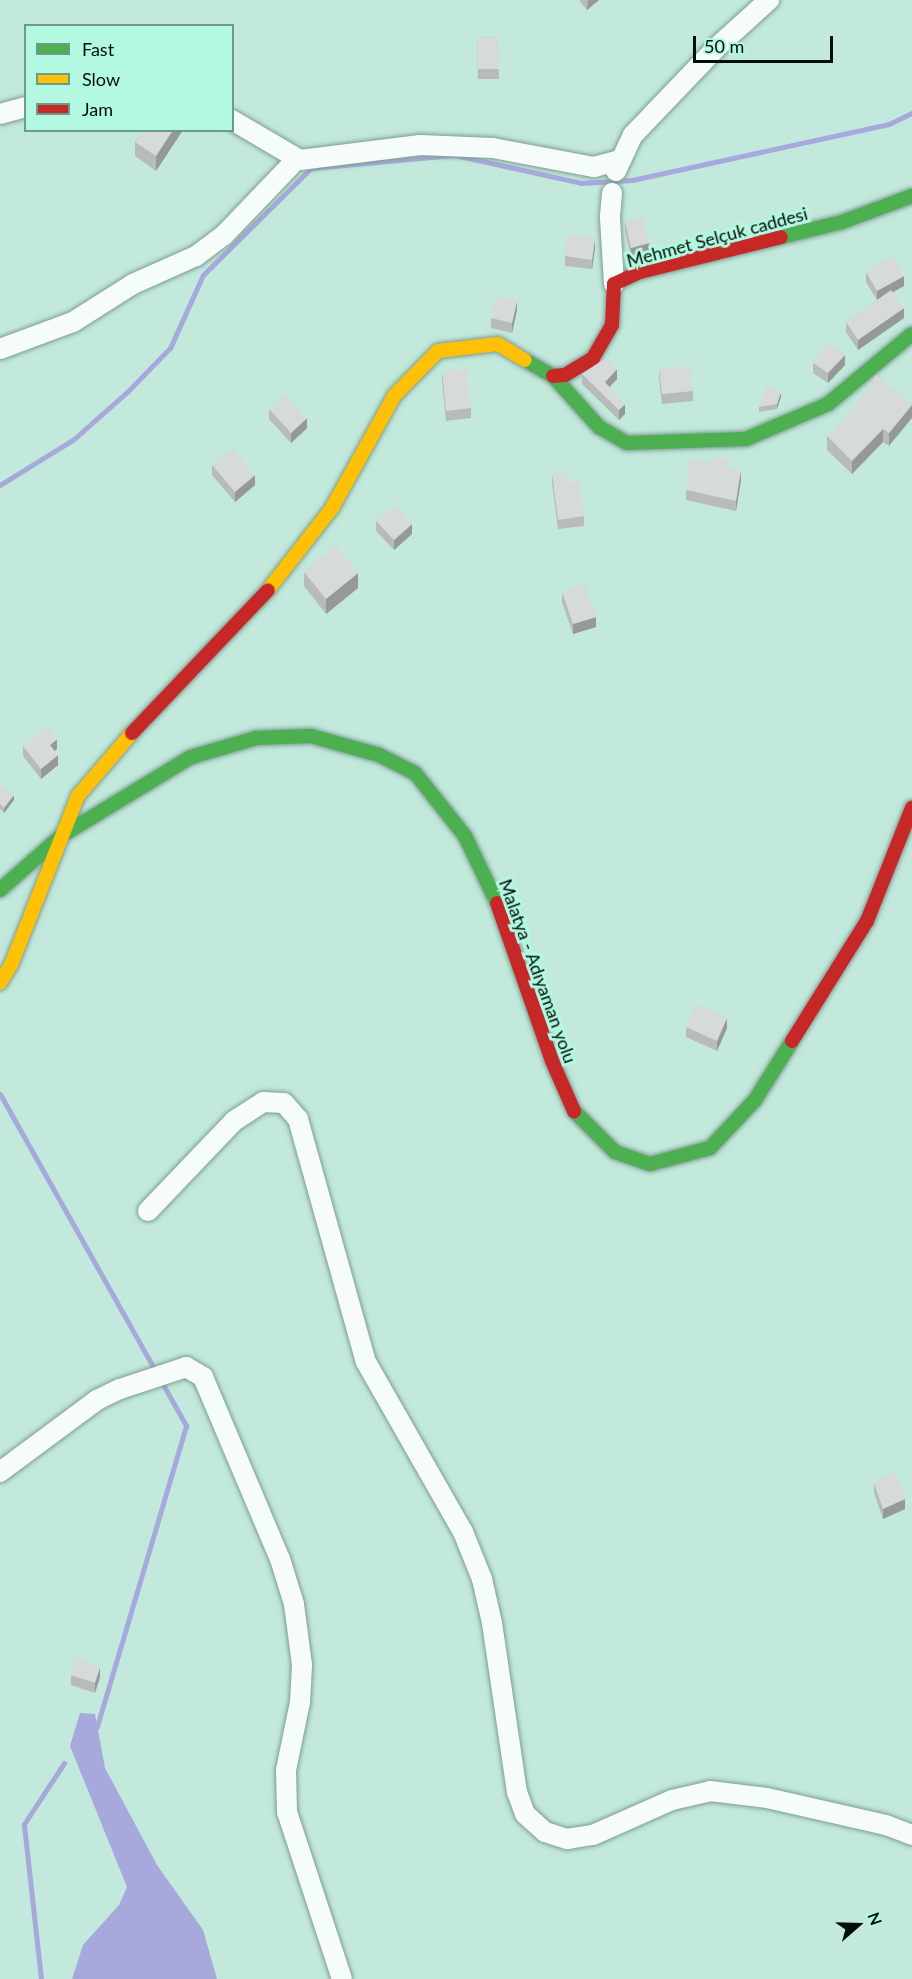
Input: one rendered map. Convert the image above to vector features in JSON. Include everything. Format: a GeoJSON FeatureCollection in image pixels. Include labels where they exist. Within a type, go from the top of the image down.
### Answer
{"type":"FeatureCollection","features":[{"type":"Feature","properties":{"kind":"main road","name":"Mehmet Selçuk caddesi"},"geometry":{"type":"LineString","coordinates":[[553,375],[565,375],[593,358],[612,325],[614,284],[640,272],[843,222],[912,196]]}},
{"type":"Feature","properties":{"kind":"main road"},"geometry":{"type":"LineString","coordinates":[[0,983],[11,965],[78,796],[105,761],[284,573],[332,508],[394,396],[438,351],[498,344],[553,375],[599,428],[627,443],[746,438],[828,404],[912,334]]}},
{"type":"Feature","properties":{"kind":"main road","name":"Malatya - Adıyaman yolu"},"geometry":{"type":"LineString","coordinates":[[0,890],[61,836],[191,757],[256,738],[311,736],[379,755],[415,773],[465,836],[503,916],[552,1061],[575,1114],[615,1152],[650,1164],[710,1148],[755,1100],[867,921],[912,808]]}},
{"type":"Feature","properties":{"kind":"street"},"geometry":{"type":"LineString","coordinates":[[234,121],[297,159],[420,145],[493,148],[594,167],[618,166],[633,135],[716,48],[769,0]]}},
{"type":"Feature","properties":{"kind":"street"},"geometry":{"type":"LineString","coordinates":[[0,114],[24,108]]}},
{"type":"Feature","properties":{"kind":"street"},"geometry":{"type":"LineString","coordinates":[[0,349],[74,322],[133,284],[196,256],[224,235],[297,159]]}},
{"type":"Feature","properties":{"kind":"street"},"geometry":{"type":"LineString","coordinates":[[612,194],[610,218],[614,284]]}},
{"type":"Feature","properties":{"kind":"street"},"geometry":{"type":"LineString","coordinates":[[148,1211],[234,1121],[262,1102],[284,1103],[298,1119],[366,1362],[463,1532],[482,1579],[492,1623],[517,1792],[525,1814],[545,1832],[567,1839],[593,1835],[672,1800],[710,1791],[767,1798],[886,1825],[912,1835]]}},
{"type":"Feature","properties":{"kind":"street"},"geometry":{"type":"LineString","coordinates":[[0,1472],[97,1400],[168,1370],[192,1368],[203,1377],[279,1559],[294,1604],[302,1665],[300,1702],[286,1770],[287,1812],[342,1979]]}},
{"type":"Feature","properties":{"kind":"water"},"geometry":{"type":"Polygon","coordinates":[[[80,1713],[95,1714],[105,1768],[157,1865],[203,1930],[217,1979],[72,1979],[83,1945],[119,1905],[127,1887],[70,1746],[80,1713]]]}},
{"type":"Feature","properties":{"kind":"building"},"geometry":{"type":"Polygon","coordinates":[[[498,37],[499,69],[478,69],[477,38],[498,37]]]}},
{"type":"Feature","properties":{"kind":"building"},"geometry":{"type":"Polygon","coordinates":[[[141,132],[172,132],[156,156],[135,142],[141,132]]]}},
{"type":"Feature","properties":{"kind":"building"},"geometry":{"type":"Polygon","coordinates":[[[643,217],[649,243],[631,248],[625,221],[643,217]]]}},
{"type":"Feature","properties":{"kind":"building"},"geometry":{"type":"Polygon","coordinates":[[[568,234],[595,238],[592,260],[565,256],[568,234]]]}},
{"type":"Feature","properties":{"kind":"building"},"geometry":{"type":"Polygon","coordinates":[[[892,256],[904,276],[877,291],[866,272],[892,256]]]}},
{"type":"Feature","properties":{"kind":"building"},"geometry":{"type":"Polygon","coordinates":[[[891,290],[904,308],[858,340],[846,322],[891,290]]]}},
{"type":"Feature","properties":{"kind":"building"},"geometry":{"type":"Polygon","coordinates":[[[496,296],[517,301],[512,323],[491,318],[496,296]]]}},
{"type":"Feature","properties":{"kind":"building"},"geometry":{"type":"Polygon","coordinates":[[[827,342],[845,355],[828,373],[813,363],[827,342]]]}},
{"type":"Feature","properties":{"kind":"building"},"geometry":{"type":"Polygon","coordinates":[[[606,358],[617,369],[605,382],[625,404],[619,410],[582,374],[606,358]]]}},
{"type":"Feature","properties":{"kind":"building"},"geometry":{"type":"Polygon","coordinates":[[[690,366],[693,391],[662,394],[659,369],[690,366]]]}},
{"type":"Feature","properties":{"kind":"building"},"geometry":{"type":"Polygon","coordinates":[[[467,368],[471,408],[446,411],[442,371],[467,368]]]}},
{"type":"Feature","properties":{"kind":"building"},"geometry":{"type":"Polygon","coordinates":[[[876,375],[912,405],[889,433],[883,429],[852,461],[827,436],[854,408],[876,375]]]}},
{"type":"Feature","properties":{"kind":"building"},"geometry":{"type":"Polygon","coordinates":[[[766,386],[781,392],[777,404],[759,407],[766,386]]]}},
{"type":"Feature","properties":{"kind":"building"},"geometry":{"type":"Polygon","coordinates":[[[285,395],[307,418],[291,433],[269,409],[285,395]]]}},
{"type":"Feature","properties":{"kind":"building"},"geometry":{"type":"Polygon","coordinates":[[[232,449],[255,475],[235,492],[212,465],[232,449]]]}},
{"type":"Feature","properties":{"kind":"building"},"geometry":{"type":"Polygon","coordinates":[[[714,456],[730,458],[728,468],[741,470],[736,501],[686,490],[690,459],[713,462],[714,456]]]}},
{"type":"Feature","properties":{"kind":"building"},"geometry":{"type":"Polygon","coordinates":[[[567,471],[568,482],[580,480],[584,516],[558,520],[552,473],[567,471]]]}},
{"type":"Feature","properties":{"kind":"building"},"geometry":{"type":"Polygon","coordinates":[[[394,505],[412,524],[394,540],[376,521],[394,505]]]}},
{"type":"Feature","properties":{"kind":"building"},"geometry":{"type":"Polygon","coordinates":[[[336,546],[358,573],[326,599],[304,572],[336,546]]]}},
{"type":"Feature","properties":{"kind":"building"},"geometry":{"type":"Polygon","coordinates":[[[585,584],[596,617],[573,624],[562,592],[585,584]]]}},
{"type":"Feature","properties":{"kind":"building"},"geometry":{"type":"Polygon","coordinates":[[[47,727],[57,739],[50,745],[58,755],[41,769],[23,746],[47,727]]]}},
{"type":"Feature","properties":{"kind":"building"},"geometry":{"type":"Polygon","coordinates":[[[1,785],[14,795],[4,808],[0,804],[1,785]]]}},
{"type":"Feature","properties":{"kind":"building"},"geometry":{"type":"Polygon","coordinates":[[[696,1004],[727,1018],[717,1041],[686,1027],[696,1004]]]}},
{"type":"Feature","properties":{"kind":"building"},"geometry":{"type":"Polygon","coordinates":[[[895,1471],[905,1499],[883,1509],[874,1483],[895,1471]]]}},
{"type":"Feature","properties":{"kind":"building"},"geometry":{"type":"Polygon","coordinates":[[[76,1659],[100,1667],[95,1683],[71,1675],[76,1659]]]}},
{"type":"Feature","properties":{"kind":"waterway"},"geometry":{"type":"LineString","coordinates":[[0,485],[74,439],[127,392],[170,348],[203,275],[311,168],[455,155],[581,183],[632,180],[889,124],[912,113]]}},
{"type":"Feature","properties":{"kind":"waterway"},"geometry":{"type":"LineString","coordinates":[[0,1094],[186,1426],[97,1727]]}},
{"type":"Feature","properties":{"kind":"waterway"},"geometry":{"type":"LineString","coordinates":[[41,1979],[24,1824],[64,1763]]}},
{"type":"Feature","properties":{"kind":"traffic: fast"},"geometry":{"type":"LineString","coordinates":[[781,237],[842,222],[912,196]]}},
{"type":"Feature","properties":{"kind":"traffic: fast"},"geometry":{"type":"LineString","coordinates":[[525,360],[553,376],[599,427],[627,443],[746,439],[828,404],[912,334]]}},
{"type":"Feature","properties":{"kind":"traffic: fast"},"geometry":{"type":"LineString","coordinates":[[0,890],[61,836],[191,757],[256,738],[311,736],[379,755],[415,773],[465,836],[497,903]]}},
{"type":"Feature","properties":{"kind":"traffic: fast"},"geometry":{"type":"LineString","coordinates":[[574,1111],[615,1152],[650,1164],[710,1148],[755,1100],[792,1041]]}},
{"type":"Feature","properties":{"kind":"traffic: slow"},"geometry":{"type":"LineString","coordinates":[[268,590],[332,508],[394,396],[438,351],[498,344],[525,360]]}},
{"type":"Feature","properties":{"kind":"traffic: slow"},"geometry":{"type":"LineString","coordinates":[[0,983],[11,965],[78,796],[132,733]]}},
{"type":"Feature","properties":{"kind":"traffic: jam"},"geometry":{"type":"LineString","coordinates":[[553,376],[565,375],[593,358],[612,325],[614,284],[640,272],[781,237]]}},
{"type":"Feature","properties":{"kind":"traffic: jam"},"geometry":{"type":"LineString","coordinates":[[132,733],[268,590]]}},
{"type":"Feature","properties":{"kind":"traffic: jam"},"geometry":{"type":"LineString","coordinates":[[792,1041],[867,921],[912,808]]}},
{"type":"Feature","properties":{"kind":"traffic: jam"},"geometry":{"type":"LineString","coordinates":[[497,903],[552,1061],[574,1111]]}}]}
